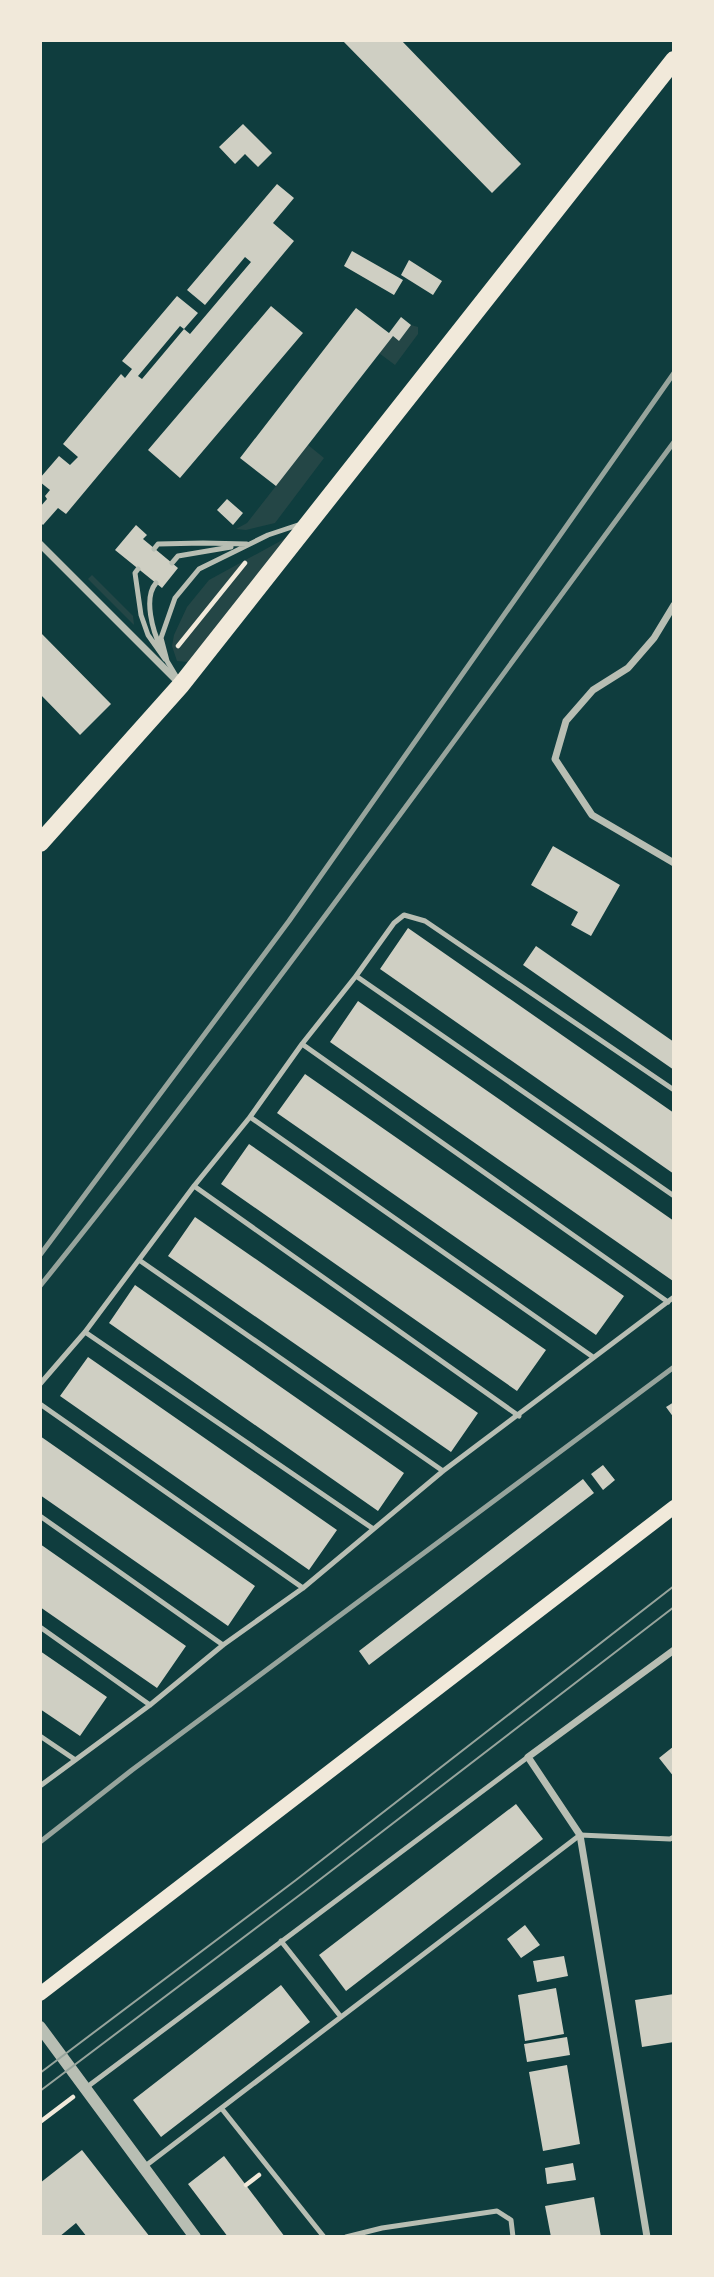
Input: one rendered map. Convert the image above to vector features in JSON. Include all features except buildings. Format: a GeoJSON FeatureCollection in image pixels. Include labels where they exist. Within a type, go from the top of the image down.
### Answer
{"type":"FeatureCollection","features":[{"type":"Feature","properties":{"kind":"main road"},"geometry":{"type":"LineString","coordinates":[[40,843],[181,685],[674,60]]}},
{"type":"Feature","properties":{"kind":"main road"},"geometry":{"type":"LineString","coordinates":[[40,1994],[674,1507]]}},
{"type":"Feature","properties":{"kind":"street"},"geometry":{"type":"LineString","coordinates":[[40,544],[181,685]]}},
{"type":"Feature","properties":{"kind":"street"},"geometry":{"type":"LineString","coordinates":[[674,605],[654,638],[628,668],[593,690],[566,721],[555,759],[592,816],[674,863]]}},
{"type":"Feature","properties":{"kind":"street"},"geometry":{"type":"LineString","coordinates":[[647,2237],[580,1835],[528,1757],[674,1650]]}},
{"type":"Feature","properties":{"kind":"street"},"geometry":{"type":"LineString","coordinates":[[40,2027],[87,2087],[195,2237]]}},
{"type":"Feature","properties":{"kind":"lane"},"geometry":{"type":"LineString","coordinates":[[167,661],[161,638],[175,598],[199,569],[268,535],[314,519]]}},
{"type":"Feature","properties":{"kind":"lane"},"geometry":{"type":"LineString","coordinates":[[154,549],[158,544],[250,544]]}},
{"type":"Feature","properties":{"kind":"lane"},"geometry":{"type":"LineString","coordinates":[[172,563],[178,556],[250,544]]}},
{"type":"Feature","properties":{"kind":"lane"},"geometry":{"type":"LineString","coordinates":[[138,569],[135,573],[141,615],[148,635],[167,661]]}},
{"type":"Feature","properties":{"kind":"lane"},"geometry":{"type":"LineString","coordinates":[[156,583],[152,588],[151,612],[155,636],[181,685]]}},
{"type":"Feature","properties":{"kind":"lane"},"geometry":{"type":"LineString","coordinates":[[40,1384],[85,1332],[394,923],[404,915],[425,921],[674,1090]]}},
{"type":"Feature","properties":{"kind":"lane"},"geometry":{"type":"LineString","coordinates":[[356,976],[674,1196]]}},
{"type":"Feature","properties":{"kind":"lane"},"geometry":{"type":"LineString","coordinates":[[302,1044],[668,1302]]}},
{"type":"Feature","properties":{"kind":"lane"},"geometry":{"type":"LineString","coordinates":[[250,1117],[593,1357]]}},
{"type":"Feature","properties":{"kind":"lane"},"geometry":{"type":"LineString","coordinates":[[194,1186],[519,1416]]}},
{"type":"Feature","properties":{"kind":"lane"},"geometry":{"type":"LineString","coordinates":[[139,1260],[443,1471]]}},
{"type":"Feature","properties":{"kind":"lane"},"geometry":{"type":"LineString","coordinates":[[40,1786],[150,1705],[223,1645],[303,1588],[443,1471],[674,1297]]}},
{"type":"Feature","properties":{"kind":"lane"},"geometry":{"type":"LineString","coordinates":[[85,1332],[372,1528]]}},
{"type":"Feature","properties":{"kind":"lane"},"geometry":{"type":"LineString","coordinates":[[40,1404],[303,1588]]}},
{"type":"Feature","properties":{"kind":"lane"},"geometry":{"type":"LineString","coordinates":[[40,1516],[223,1645]]}},
{"type":"Feature","properties":{"kind":"lane"},"geometry":{"type":"LineString","coordinates":[[40,1627],[150,1705]]}},
{"type":"Feature","properties":{"kind":"lane"},"geometry":{"type":"LineString","coordinates":[[40,1736],[74,1759]]}},
{"type":"Feature","properties":{"kind":"lane"},"geometry":{"type":"LineString","coordinates":[[87,2087],[528,1757]]}},
{"type":"Feature","properties":{"kind":"lane"},"geometry":{"type":"LineString","coordinates":[[144,2167],[580,1835],[674,1837]]}},
{"type":"Feature","properties":{"kind":"lane"},"geometry":{"type":"LineString","coordinates":[[281,1941],[341,2017]]}},
{"type":"Feature","properties":{"kind":"lane"},"geometry":{"type":"LineString","coordinates":[[222,2109],[324,2237]]}},
{"type":"Feature","properties":{"kind":"lane"},"geometry":{"type":"LineString","coordinates":[[346,2237],[382,2228],[497,2211],[511,2220],[513,2237]]}},
{"type":"Feature","properties":{"kind":"path"},"geometry":{"type":"LineString","coordinates":[[167,661],[268,535]]}},
{"type":"Feature","properties":{"kind":"path"},"geometry":{"type":"LineString","coordinates":[[40,2122],[87,2087]]}},
{"type":"Feature","properties":{"kind":"shaded area"},"geometry":{"type":"Polygon","coordinates":[[[411,325],[418,327],[418,334],[395,365],[379,353],[393,336],[399,341],[411,325]]]}},
{"type":"Feature","properties":{"kind":"shaded area"},"geometry":{"type":"Polygon","coordinates":[[[308,445],[324,458],[275,523],[246,530],[236,529],[247,523],[308,445]]]}},
{"type":"Feature","properties":{"kind":"shaded area"},"geometry":{"type":"Polygon","coordinates":[[[286,538],[188,662],[177,661],[172,646],[174,635],[187,607],[209,580],[286,538]]]}},
{"type":"Feature","properties":{"kind":"shaded area"},"geometry":{"type":"Polygon","coordinates":[[[92,575],[133,616],[134,625],[88,579],[92,575]]]}},
{"type":"Feature","properties":{"kind":"tram line"},"geometry":{"type":"LineString","coordinates":[[40,2073],[296,1880],[674,1586]]}},
{"type":"Feature","properties":{"kind":"tram line"},"geometry":{"type":"LineString","coordinates":[[40,2091],[674,1607]]}},
{"type":"Feature","properties":{"kind":"railway"},"geometry":{"type":"LineString","coordinates":[[40,1255],[289,921],[674,373]]}},
{"type":"Feature","properties":{"kind":"railway"},"geometry":{"type":"LineString","coordinates":[[40,1286],[282,973],[674,442]]}},
{"type":"Feature","properties":{"kind":"railway"},"geometry":{"type":"LineString","coordinates":[[40,1842],[132,1770],[674,1367]]}}]}
